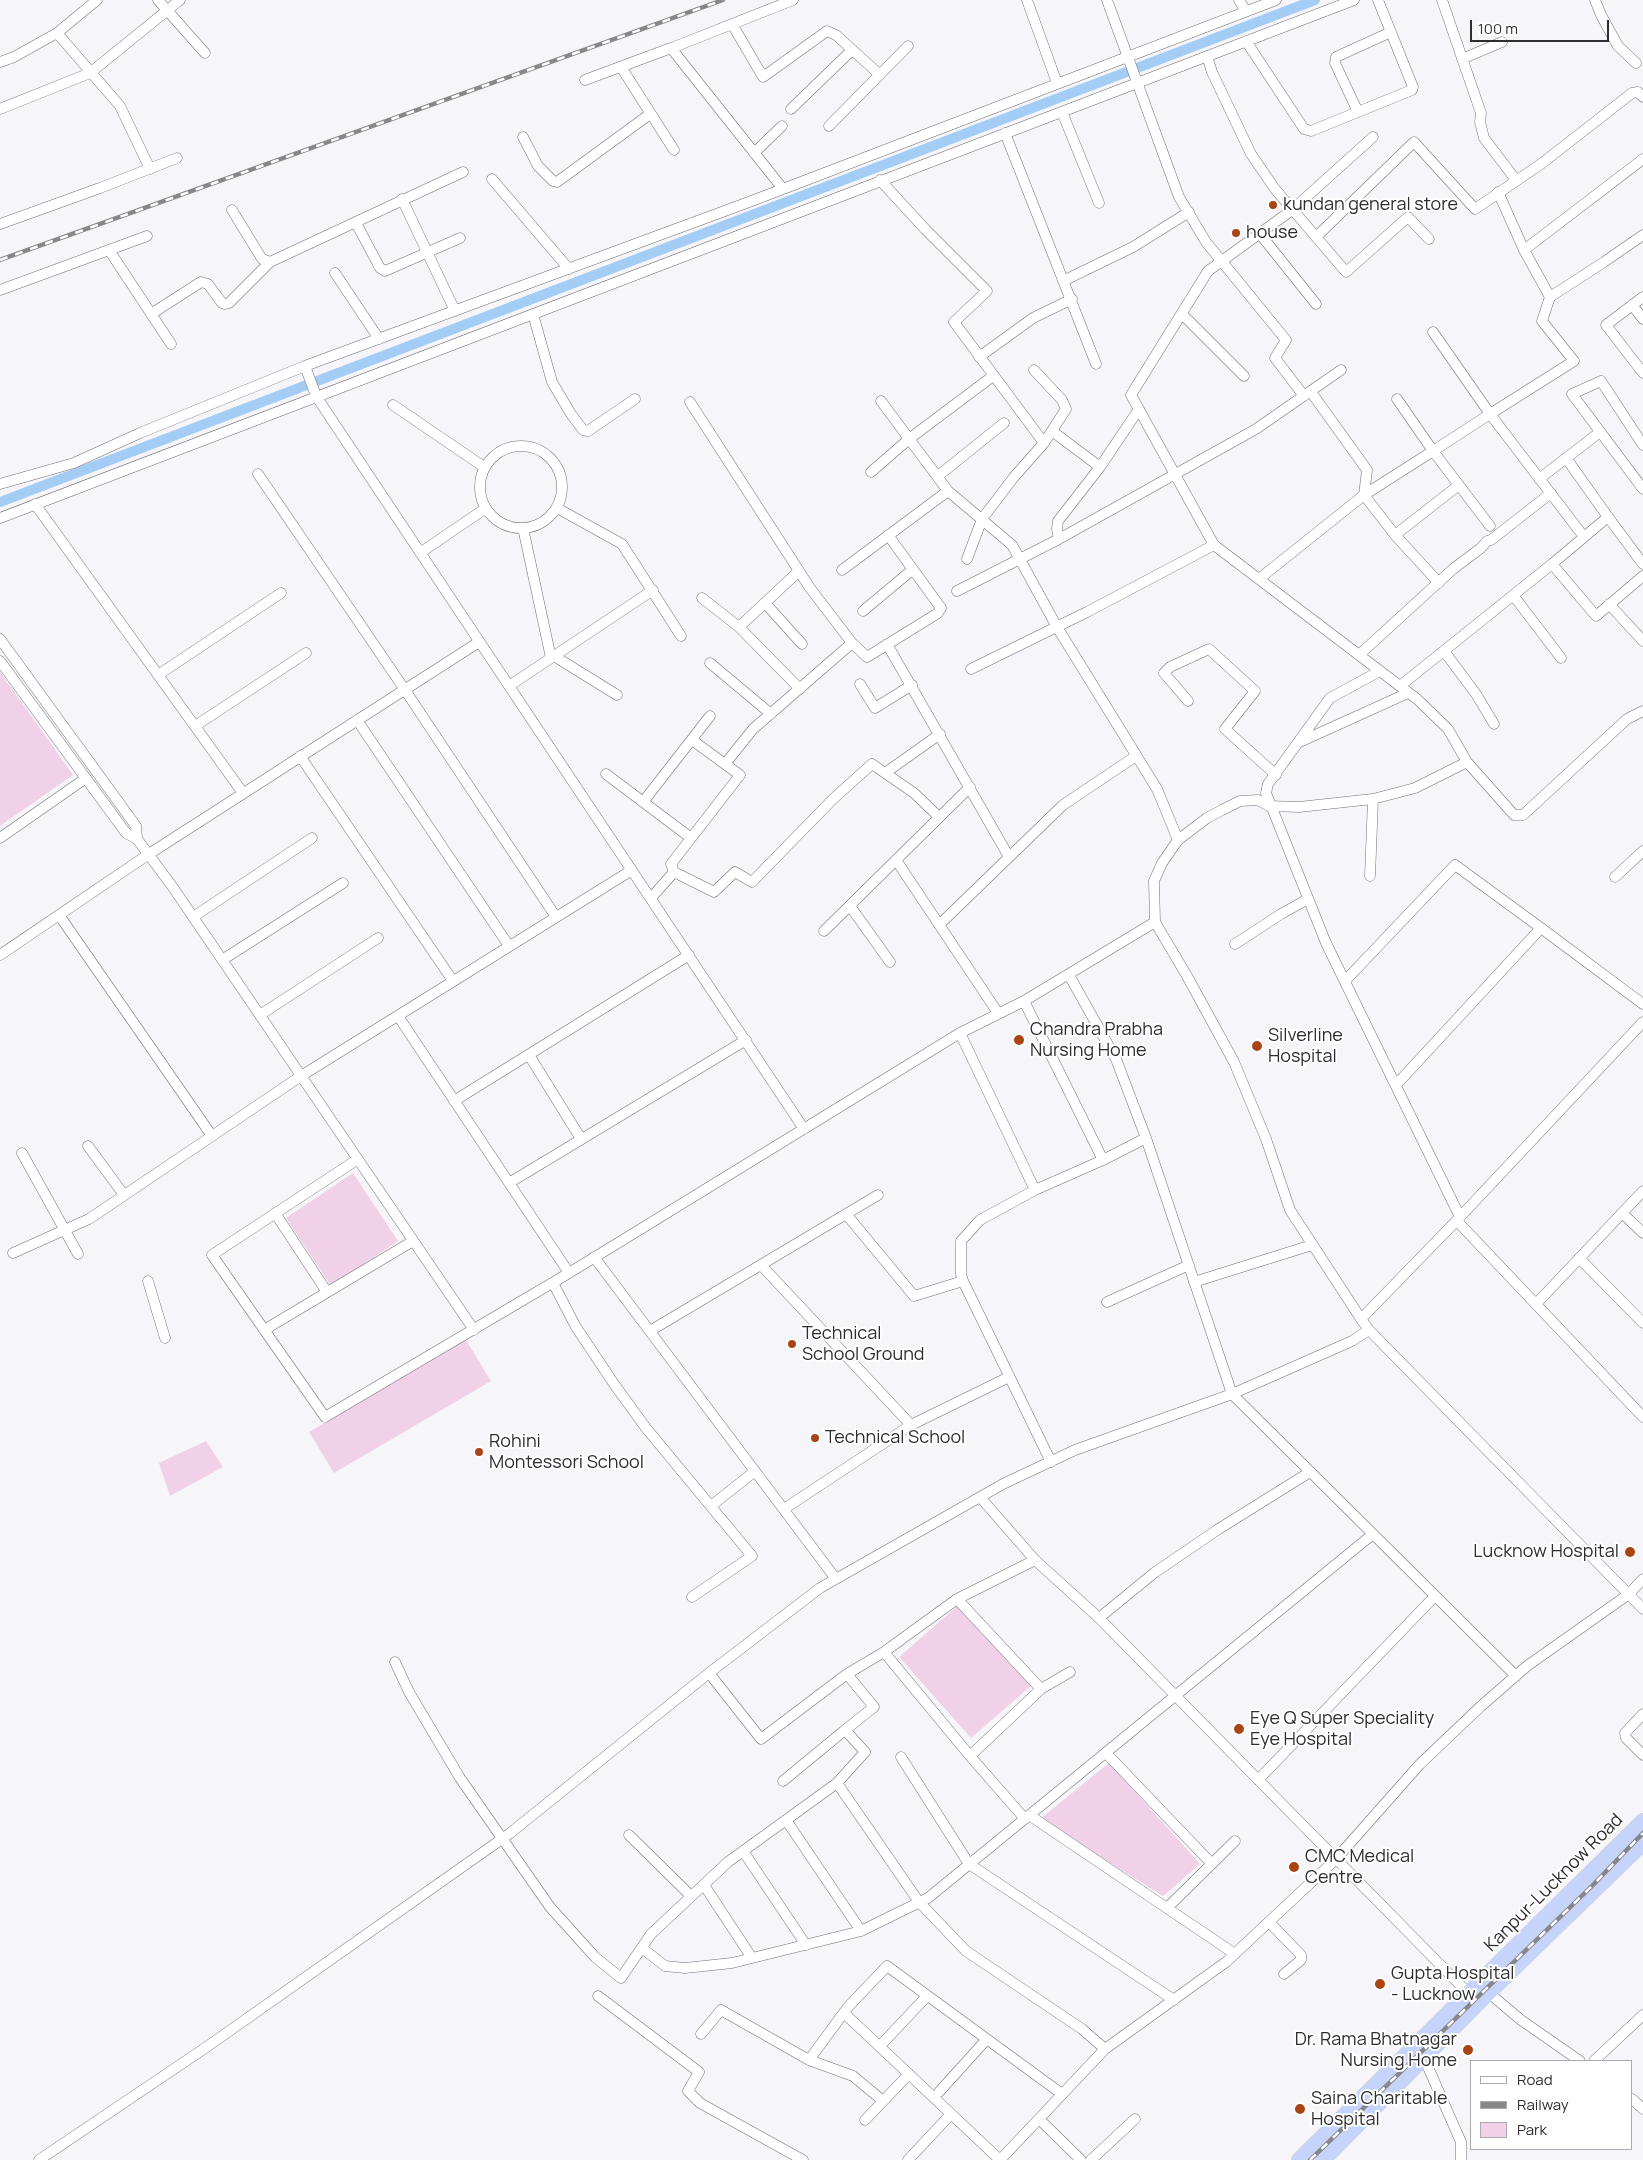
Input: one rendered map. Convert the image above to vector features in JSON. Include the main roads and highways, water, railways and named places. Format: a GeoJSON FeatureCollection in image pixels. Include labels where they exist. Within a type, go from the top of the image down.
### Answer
{"type":"FeatureCollection","features":[{"type":"Feature","properties":{"kind":"highway","name":"Kanpur-Lucknow Road"},"geometry":{"type":"LineString","coordinates":[[1323,2160],[1424,2058],[1479,1996],[1643,1821]]}},
{"type":"Feature","properties":{"kind":"highway","name":"Kanpur-Lucknow Road"},"geometry":{"type":"LineString","coordinates":[[1299,2160],[1479,1996],[1643,1842]]}},
{"type":"Feature","properties":{"kind":"waterway"},"geometry":{"type":"LineString","coordinates":[[0,502],[1315,0]]}},
{"type":"Feature","properties":{"kind":"railway"},"geometry":{"type":"LineString","coordinates":[[0,260],[723,0]]}},
{"type":"Feature","properties":{"kind":"railway"},"geometry":{"type":"LineString","coordinates":[[1310,2160],[1593,1885],[1643,1833]]}},
{"type":"Feature","properties":{"kind":"place","name":"kundan general store"},"geometry":{"type":"Point","coordinates":[1273,205]}},
{"type":"Feature","properties":{"kind":"place","name":"house"},"geometry":{"type":"Point","coordinates":[1236,233]}},
{"type":"Feature","properties":{"kind":"place","name":"Chandra Prabha Nursing Home"},"geometry":{"type":"Point","coordinates":[1019,1040]}},
{"type":"Feature","properties":{"kind":"place","name":"Silverline Hospital"},"geometry":{"type":"Point","coordinates":[1257,1046]}},
{"type":"Feature","properties":{"kind":"place","name":"Technical School Ground"},"geometry":{"type":"Point","coordinates":[792,1344]}},
{"type":"Feature","properties":{"kind":"place","name":"Technical School"},"geometry":{"type":"Point","coordinates":[815,1438]}},
{"type":"Feature","properties":{"kind":"place","name":"Rohini Montessori School"},"geometry":{"type":"Point","coordinates":[479,1452]}},
{"type":"Feature","properties":{"kind":"place","name":"Lucknow Hospital"},"geometry":{"type":"Point","coordinates":[1630,1552]}},
{"type":"Feature","properties":{"kind":"place","name":"Eye Q Super Speciality Eye Hospital"},"geometry":{"type":"Point","coordinates":[1239,1729]}},
{"type":"Feature","properties":{"kind":"place","name":"CMC Medical Centre"},"geometry":{"type":"Point","coordinates":[1294,1867]}},
{"type":"Feature","properties":{"kind":"place","name":"Gupta Hospital - Lucknow"},"geometry":{"type":"Point","coordinates":[1380,1984]}},
{"type":"Feature","properties":{"kind":"place","name":"Dr. Rama Bhatnagar Nursing Home"},"geometry":{"type":"Point","coordinates":[1468,2050]}},
{"type":"Feature","properties":{"kind":"place","name":"Saina Charitable Hospital"},"geometry":{"type":"Point","coordinates":[1300,2109]}}]}
